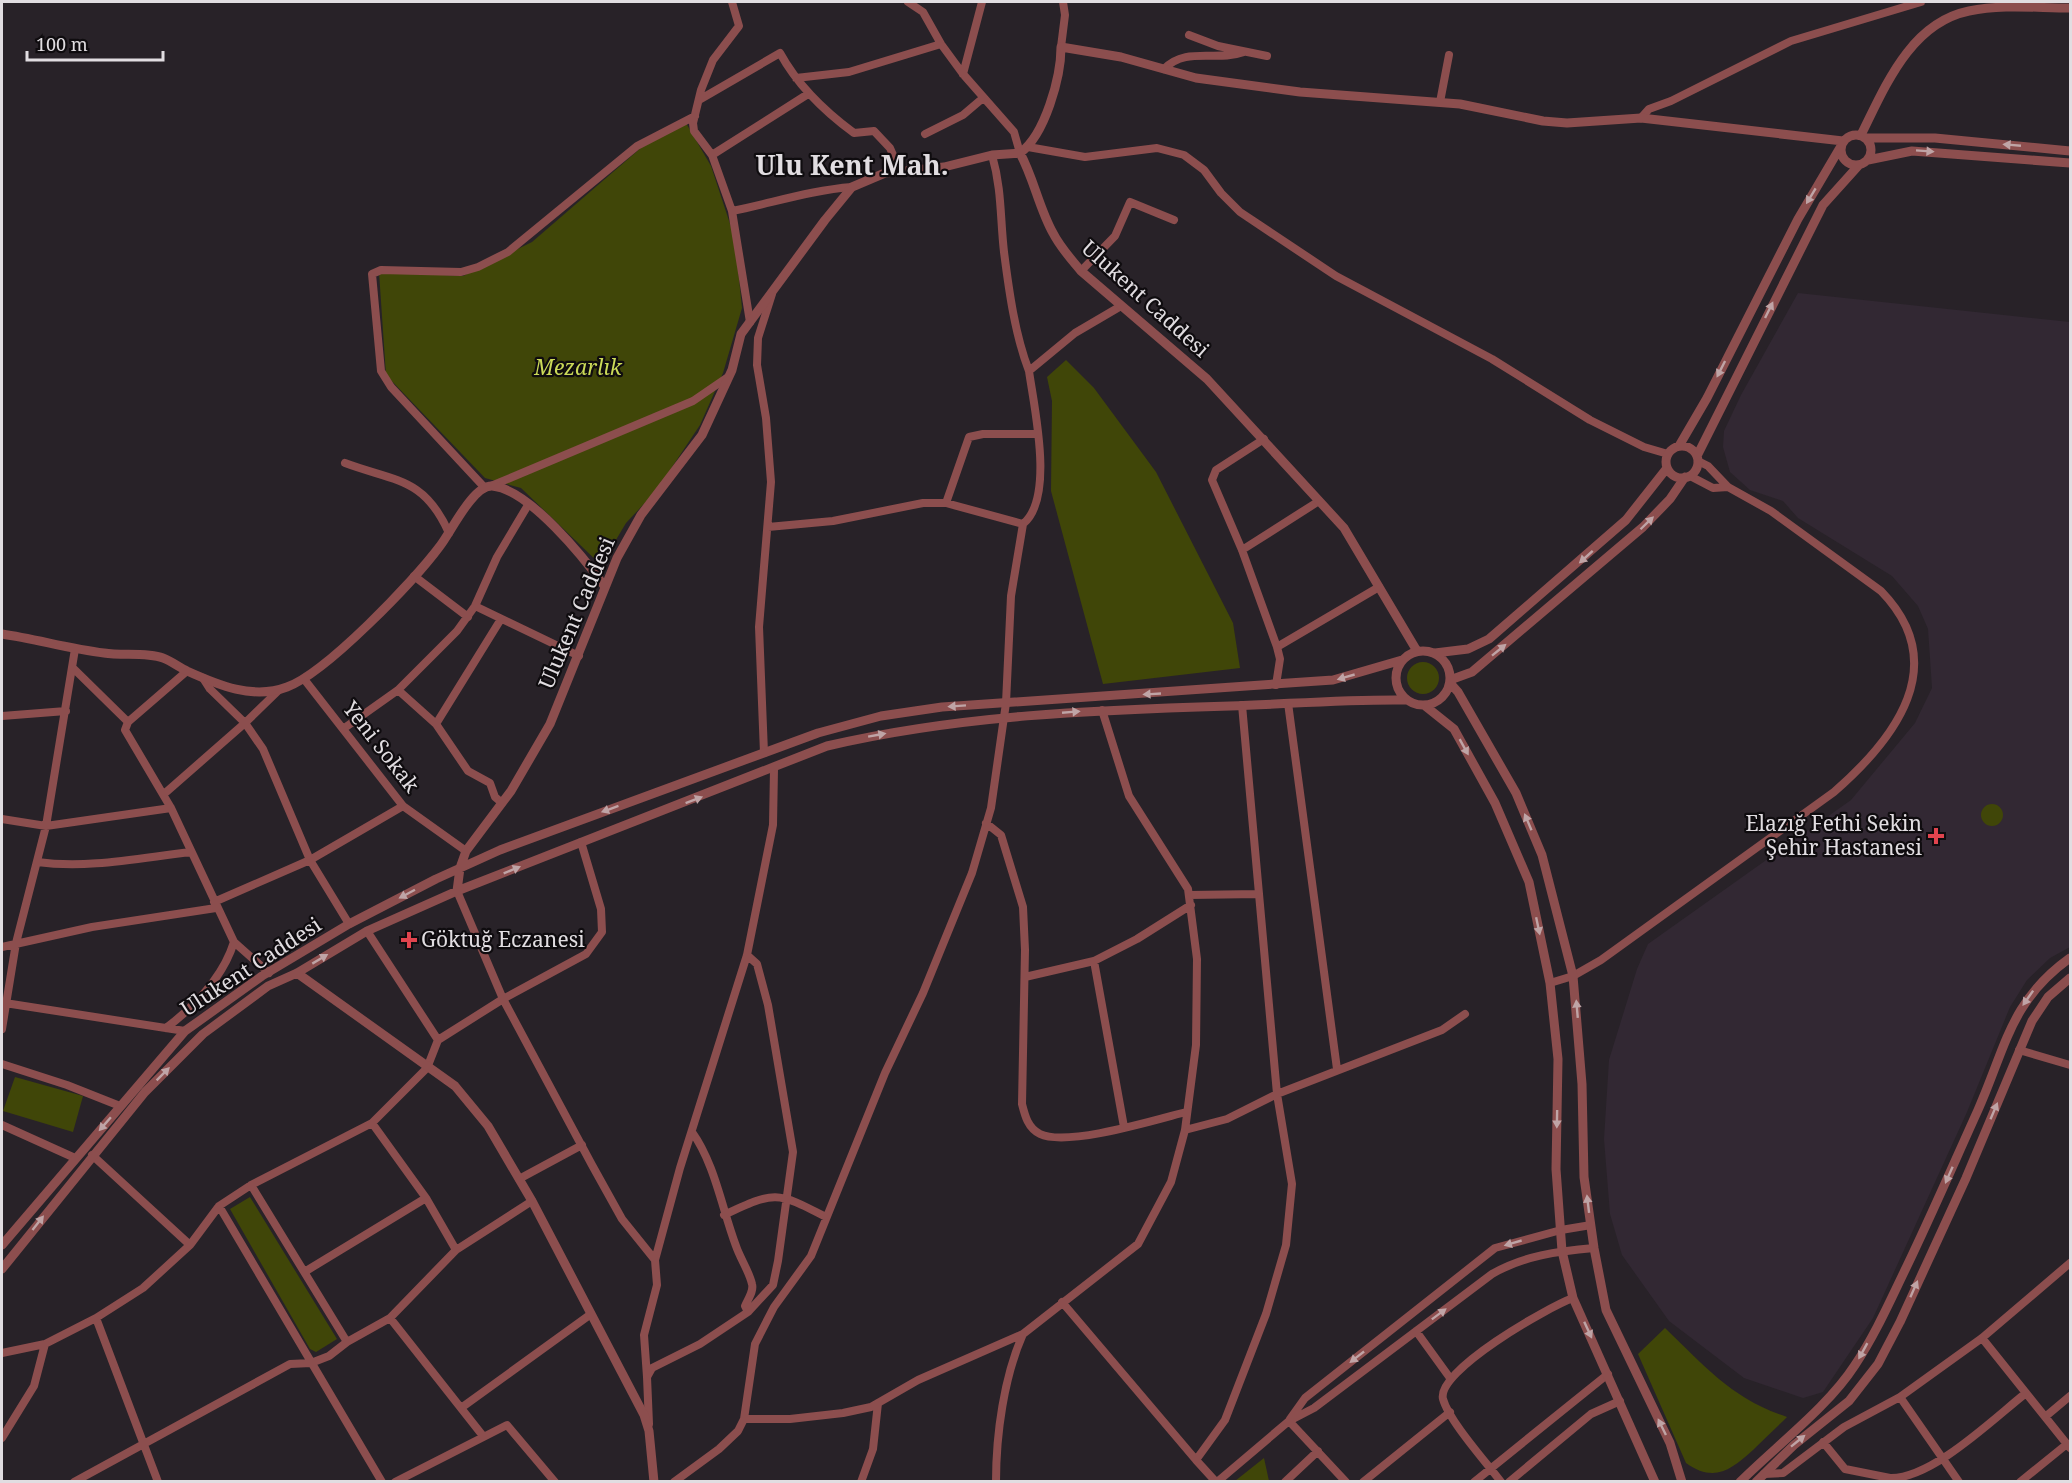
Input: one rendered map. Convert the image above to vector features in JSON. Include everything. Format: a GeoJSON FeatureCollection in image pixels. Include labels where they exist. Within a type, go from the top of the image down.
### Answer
{"type":"FeatureCollection","features":[{"type":"Feature","properties":{"kind":"street"},"geometry":{"type":"LineString","coordinates":[[732,2],[739,26],[713,60],[699,100],[694,131],[712,155],[732,211],[750,322]]}},
{"type":"Feature","properties":{"kind":"street"},"geometry":{"type":"LineString","coordinates":[[908,2],[923,12],[941,44],[963,75],[1014,132],[1024,150]]}},
{"type":"Feature","properties":{"kind":"street"},"geometry":{"type":"LineString","coordinates":[[963,75],[982,2]]}},
{"type":"Feature","properties":{"kind":"street"},"geometry":{"type":"LineString","coordinates":[[1024,150],[1041,129],[1051,99],[1065,15],[1063,2]]}},
{"type":"Feature","properties":{"kind":"street"},"geometry":{"type":"LineString","coordinates":[[1641,118],[1649,109],[1671,101],[1791,41],[1921,2]]}},
{"type":"Feature","properties":{"kind":"street"},"geometry":{"type":"LineString","coordinates":[[1864,136],[1884,88],[1917,41],[1939,22],[1953,15],[1987,5],[2070,9]]}},
{"type":"Feature","properties":{"kind":"street"},"geometry":{"type":"LineString","coordinates":[[1189,35],[1218,46],[1267,56]]}},
{"type":"Feature","properties":{"kind":"street"},"geometry":{"type":"LineString","coordinates":[[796,78],[849,72],[941,44]]}},
{"type":"Feature","properties":{"kind":"street"},"geometry":{"type":"LineString","coordinates":[[1061,47],[1121,57],[1196,78],[1300,92],[1440,102],[1567,123],[1641,118],[1842,144]]}},
{"type":"Feature","properties":{"kind":"street"},"geometry":{"type":"LineString","coordinates":[[1164,69],[1177,58],[1188,55],[1226,57],[1244,52]]}},
{"type":"Feature","properties":{"kind":"street"},"geometry":{"type":"LineString","coordinates":[[699,100],[780,53],[808,94],[854,133],[874,131],[882,137],[900,171]]}},
{"type":"Feature","properties":{"kind":"street"},"geometry":{"type":"LineString","coordinates":[[1440,102],[1449,55]]}},
{"type":"Feature","properties":{"kind":"street"},"geometry":{"type":"LineString","coordinates":[[712,155],[808,94]]}},
{"type":"Feature","properties":{"kind":"street"},"geometry":{"type":"LineString","coordinates":[[925,134],[963,115],[983,98]]}},
{"type":"Feature","properties":{"kind":"street"},"geometry":{"type":"LineString","coordinates":[[605,588],[583,556],[521,498],[488,487],[391,387],[381,371],[372,274],[381,270],[461,272],[478,267],[508,252],[637,146],[695,116]]}},
{"type":"Feature","properties":{"kind":"street"},"geometry":{"type":"LineString","coordinates":[[460,868],[500,850],[818,733],[881,716],[942,707],[1333,680],[1402,660],[1417,651],[1435,653],[1468,649],[1498,632],[1626,520],[1667,468],[1668,454],[1679,446],[1707,398],[1798,219],[1842,144],[1851,135],[1935,138],[2070,151]]}},
{"type":"Feature","properties":{"kind":"street"},"geometry":{"type":"LineString","coordinates":[[1424,705],[1441,698],[1450,681],[1472,672],[1592,572],[1657,513],[1696,469],[1697,458],[1823,205],[1864,163],[1872,146],[1864,136]]}},
{"type":"Feature","properties":{"kind":"street"},"geometry":{"type":"LineString","coordinates":[[1842,144],[1845,160],[1864,163],[1912,150],[2070,163]]}},
{"type":"Feature","properties":{"kind":"street"},"geometry":{"type":"LineString","coordinates":[[1024,150],[1084,157],[1157,148],[1184,155],[1204,170],[1221,193],[1240,212],[1336,276],[1492,359],[1590,420],[1644,447],[1668,454]]}},
{"type":"Feature","properties":{"kind":"street","name":"Ulukent Caddesi"},"geometry":{"type":"LineString","coordinates":[[457,891],[460,868],[466,851],[502,803],[550,724],[617,558],[641,515],[702,435],[729,376],[741,334],[852,187],[885,173],[944,167],[1024,150],[1052,231],[1081,271],[1207,379],[1344,528],[1417,651]]}},
{"type":"Feature","properties":{"kind":"street"},"geometry":{"type":"LineString","coordinates":[[674,1482],[719,1449],[738,1431],[744,1419],[755,1344],[774,1307],[811,1256],[972,873],[986,823],[1006,703],[1011,596],[1023,524],[1031,517],[1038,494],[1040,452],[1029,371],[1021,349],[1004,252],[1001,185],[992,155]]}},
{"type":"Feature","properties":{"kind":"street"},"geometry":{"type":"LineString","coordinates":[[732,211],[790,200],[816,191],[852,187]]}},
{"type":"Feature","properties":{"kind":"street"},"geometry":{"type":"LineString","coordinates":[[1081,271],[1115,237],[1130,202],[1174,220]]}},
{"type":"Feature","properties":{"kind":"street"},"geometry":{"type":"LineString","coordinates":[[764,753],[759,627],[771,482],[766,418],[757,365],[758,338],[773,291]]}},
{"type":"Feature","properties":{"kind":"street"},"geometry":{"type":"LineString","coordinates":[[1029,371],[1075,333],[1120,306]]}},
{"type":"Feature","properties":{"kind":"street"},"geometry":{"type":"LineString","coordinates":[[164,794],[280,689],[304,679],[348,643],[414,576],[449,533],[480,489],[693,401],[729,376]]}},
{"type":"Feature","properties":{"kind":"street"},"geometry":{"type":"LineString","coordinates":[[946,503],[963,447],[969,437],[983,434],[1038,434]]}},
{"type":"Feature","properties":{"kind":"street"},"geometry":{"type":"LineString","coordinates":[[1264,439],[1216,470],[1212,480],[1242,550],[1277,647],[1280,659],[1276,685]]}},
{"type":"Feature","properties":{"kind":"street"},"geometry":{"type":"LineString","coordinates":[[1550,983],[1573,976],[1601,960],[1834,792],[1861,765],[1887,733],[1910,696],[1916,666],[1913,650],[1908,630],[1891,601],[1881,591],[1771,511],[1728,487],[1688,447],[1679,446]]}},
{"type":"Feature","properties":{"kind":"street"},"geometry":{"type":"LineString","coordinates":[[345,463],[400,479],[429,498],[449,533]]}},
{"type":"Feature","properties":{"kind":"street"},"geometry":{"type":"LineString","coordinates":[[1667,468],[1672,475],[1688,476],[1713,488],[1728,487]]}},
{"type":"Feature","properties":{"kind":"street"},"geometry":{"type":"LineString","coordinates":[[1242,550],[1320,501]]}},
{"type":"Feature","properties":{"kind":"street"},"geometry":{"type":"LineString","coordinates":[[768,526],[833,522],[923,503],[946,503],[1023,524]]}},
{"type":"Feature","properties":{"kind":"street"},"geometry":{"type":"LineString","coordinates":[[343,729],[398,690],[468,617],[497,557],[528,505]]}},
{"type":"Feature","properties":{"kind":"street"},"geometry":{"type":"LineString","coordinates":[[414,576],[468,617]]}},
{"type":"Feature","properties":{"kind":"street"},"geometry":{"type":"LineString","coordinates":[[1277,647],[1379,587]]}},
{"type":"Feature","properties":{"kind":"street"},"geometry":{"type":"LineString","coordinates":[[475,606],[579,656]]}},
{"type":"Feature","properties":{"kind":"street"},"geometry":{"type":"LineString","coordinates":[[436,724],[501,619]]}},
{"type":"Feature","properties":{"kind":"street"},"geometry":{"type":"LineString","coordinates":[[2,634],[75,649],[162,657],[188,671],[237,690],[280,689]]}},
{"type":"Feature","properties":{"kind":"street"},"geometry":{"type":"LineString","coordinates":[[2,1029],[16,943],[46,826],[75,649]]}},
{"type":"Feature","properties":{"kind":"street"},"geometry":{"type":"LineString","coordinates":[[1435,653],[1448,665],[1450,681],[1516,793],[1542,855],[1573,976],[1582,1084],[1584,1177],[1606,1310],[1670,1443],[1682,1482]]}},
{"type":"Feature","properties":{"kind":"street"},"geometry":{"type":"LineString","coordinates":[[1402,660],[1395,677],[1401,694],[1407,700]]}},
{"type":"Feature","properties":{"kind":"street"},"geometry":{"type":"LineString","coordinates":[[73,668],[128,722]]}},
{"type":"Feature","properties":{"kind":"street"},"geometry":{"type":"LineString","coordinates":[[188,671],[128,722],[125,730],[164,794],[234,942],[269,973]]}},
{"type":"Feature","properties":{"kind":"street"},"geometry":{"type":"LineString","coordinates":[[202,677],[210,689],[244,723],[263,748],[310,860],[349,924]]}},
{"type":"Feature","properties":{"kind":"street","name":"Yeni Sokak"},"geometry":{"type":"LineString","coordinates":[[304,679],[402,806],[466,851]]}},
{"type":"Feature","properties":{"kind":"street"},"geometry":{"type":"LineString","coordinates":[[398,690],[436,724],[468,771],[490,783],[495,797],[502,803]]}},
{"type":"Feature","properties":{"kind":"street"},"geometry":{"type":"LineString","coordinates":[[2,1269],[145,1092],[203,1034],[268,986],[297,973],[367,931],[457,891],[774,769],[827,746],[874,735],[1002,718],[1102,710],[1362,699],[1407,700],[1424,705],[1454,729],[1495,803],[1529,882],[1550,983],[1558,1059],[1556,1169],[1562,1251],[1573,1298],[1655,1482]]}},
{"type":"Feature","properties":{"kind":"street"},"geometry":{"type":"LineString","coordinates":[[1288,703],[1337,1069]]}},
{"type":"Feature","properties":{"kind":"street"},"geometry":{"type":"LineString","coordinates":[[1196,1460],[1225,1420],[1266,1314],[1286,1245],[1292,1184],[1277,1094],[1242,705]]}},
{"type":"Feature","properties":{"kind":"street"},"geometry":{"type":"LineString","coordinates":[[744,1419],[790,1419],[843,1413],[878,1403],[918,1380],[1023,1334],[1043,1321],[1062,1302],[1138,1244],[1171,1182],[1185,1130],[1196,1045],[1197,959],[1191,905],[1188,889],[1129,796],[1102,710]]}},
{"type":"Feature","properties":{"kind":"street"},"geometry":{"type":"LineString","coordinates":[[2,717],[66,711]]}},
{"type":"Feature","properties":{"kind":"street"},"geometry":{"type":"LineString","coordinates":[[654,1482],[644,1335],[657,1285],[655,1260],[747,955],[774,825],[774,769]]}},
{"type":"Feature","properties":{"kind":"street"},"geometry":{"type":"LineString","coordinates":[[2,947],[92,927],[215,905],[310,860],[402,806]]}},
{"type":"Feature","properties":{"kind":"street"},"geometry":{"type":"LineString","coordinates":[[2,819],[46,826],[171,808]]}},
{"type":"Feature","properties":{"kind":"street"},"geometry":{"type":"LineString","coordinates":[[986,823],[1001,835],[1023,907],[1025,977],[1022,1104],[1030,1126],[1041,1134],[1059,1138],[1124,1127],[1186,1112]]}},
{"type":"Feature","properties":{"kind":"street"},"geometry":{"type":"LineString","coordinates":[[2,1353],[45,1344],[96,1318],[143,1288],[190,1245],[219,1206],[250,1185],[372,1123],[427,1068],[438,1040],[503,999],[586,954],[602,932],[601,909],[581,842]]}},
{"type":"Feature","properties":{"kind":"street"},"geometry":{"type":"LineString","coordinates":[[37,862],[64,865],[98,864],[191,852]]}},
{"type":"Feature","properties":{"kind":"street","name":"Ulukent Caddesi"},"geometry":{"type":"LineString","coordinates":[[2,1245],[185,1031],[269,973],[349,924],[460,868]]}},
{"type":"Feature","properties":{"kind":"street"},"geometry":{"type":"LineString","coordinates":[[457,891],[503,999],[622,1218],[655,1260]]}},
{"type":"Feature","properties":{"kind":"street"},"geometry":{"type":"LineString","coordinates":[[1189,895],[1259,894]]}},
{"type":"Feature","properties":{"kind":"street"},"geometry":{"type":"LineString","coordinates":[[1025,977],[1094,961],[1137,939],[1191,905]]}},
{"type":"Feature","properties":{"kind":"street"},"geometry":{"type":"LineString","coordinates":[[367,931],[438,1040]]}},
{"type":"Feature","properties":{"kind":"street"},"geometry":{"type":"LineString","coordinates":[[166,1028],[189,1010],[202,995],[228,960],[234,942]]}},
{"type":"Feature","properties":{"kind":"street"},"geometry":{"type":"LineString","coordinates":[[647,1377],[652,1368],[700,1344],[748,1312],[773,1285],[793,1152],[770,1016],[757,964],[747,955]]}},
{"type":"Feature","properties":{"kind":"street"},"geometry":{"type":"LineString","coordinates":[[1740,1482],[1829,1398],[1855,1366],[1887,1308],[1928,1222],[1991,1081],[2015,1017],[2033,991],[2052,971],[2070,958]]}},
{"type":"Feature","properties":{"kind":"street"},"geometry":{"type":"LineString","coordinates":[[1094,961],[1124,1127]]}},
{"type":"Feature","properties":{"kind":"street"},"geometry":{"type":"LineString","coordinates":[[297,973],[455,1086],[488,1126],[532,1201],[644,1415],[649,1431]]}},
{"type":"Feature","properties":{"kind":"street"},"geometry":{"type":"LineString","coordinates":[[1756,1482],[1794,1445],[1849,1401],[1878,1364],[1900,1322],[1966,1178],[2032,1021],[2048,997],[2070,978]]}},
{"type":"Feature","properties":{"kind":"street"},"geometry":{"type":"LineString","coordinates":[[5,1003],[185,1031]]}},
{"type":"Feature","properties":{"kind":"street"},"geometry":{"type":"LineString","coordinates":[[1185,1130],[1227,1119],[1277,1094],[1337,1069],[1442,1030],[1465,1014]]}},
{"type":"Feature","properties":{"kind":"street"},"geometry":{"type":"LineString","coordinates":[[2019,1050],[2070,1065]]}},
{"type":"Feature","properties":{"kind":"street"},"geometry":{"type":"LineString","coordinates":[[2,1064],[67,1084],[120,1106]]}},
{"type":"Feature","properties":{"kind":"street"},"geometry":{"type":"LineString","coordinates":[[372,1123],[426,1198],[456,1250]]}},
{"type":"Feature","properties":{"kind":"street"},"geometry":{"type":"LineString","coordinates":[[2,1125],[75,1158]]}},
{"type":"Feature","properties":{"kind":"street"},"geometry":{"type":"LineString","coordinates":[[692,1132],[707,1162],[724,1215],[752,1284],[753,1291],[745,1306],[748,1312]]}},
{"type":"Feature","properties":{"kind":"street"},"geometry":{"type":"LineString","coordinates":[[519,1179],[582,1146]]}},
{"type":"Feature","properties":{"kind":"street"},"geometry":{"type":"LineString","coordinates":[[92,1155],[190,1245]]}},
{"type":"Feature","properties":{"kind":"street"},"geometry":{"type":"LineString","coordinates":[[250,1185],[306,1271],[347,1342]]}},
{"type":"Feature","properties":{"kind":"street"},"geometry":{"type":"LineString","coordinates":[[724,1215],[767,1196],[788,1197],[826,1216]]}},
{"type":"Feature","properties":{"kind":"street"},"geometry":{"type":"LineString","coordinates":[[306,1271],[426,1198]]}},
{"type":"Feature","properties":{"kind":"street"},"geometry":{"type":"LineString","coordinates":[[74,1482],[290,1364],[311,1363],[329,1356],[347,1342],[390,1318],[456,1250],[532,1201]]}},
{"type":"Feature","properties":{"kind":"street"},"geometry":{"type":"LineString","coordinates":[[219,1206],[382,1482]]}},
{"type":"Feature","properties":{"kind":"street"},"geometry":{"type":"LineString","coordinates":[[1062,1302],[1216,1482],[1289,1420],[1305,1398],[1495,1248],[1560,1230],[1591,1225]]}},
{"type":"Feature","properties":{"kind":"street"},"geometry":{"type":"LineString","coordinates":[[1289,1420],[1314,1408],[1492,1274],[1513,1262],[1562,1251],[1594,1248]]}},
{"type":"Feature","properties":{"kind":"street"},"geometry":{"type":"LineString","coordinates":[[1764,1474],[1783,1473],[1862,1416],[1900,1397],[1982,1338],[2069,1267]]}},
{"type":"Feature","properties":{"kind":"street"},"geometry":{"type":"LineString","coordinates":[[1501,1482],[1450,1412],[1443,1398],[1442,1389],[1450,1378],[1504,1336],[1555,1304],[1573,1298]]}},
{"type":"Feature","properties":{"kind":"street"},"geometry":{"type":"LineString","coordinates":[[461,1408],[591,1314]]}},
{"type":"Feature","properties":{"kind":"street"},"geometry":{"type":"LineString","coordinates":[[96,1318],[158,1482]]}},
{"type":"Feature","properties":{"kind":"street"},"geometry":{"type":"LineString","coordinates":[[390,1318],[483,1436]]}},
{"type":"Feature","properties":{"kind":"street"},"geometry":{"type":"LineString","coordinates":[[1416,1331],[1450,1378]]}},
{"type":"Feature","properties":{"kind":"street"},"geometry":{"type":"LineString","coordinates":[[996,1482],[1002,1417],[1014,1355],[1023,1334]]}},
{"type":"Feature","properties":{"kind":"street"},"geometry":{"type":"LineString","coordinates":[[1982,1338],[2069,1446],[2020,1482]]}},
{"type":"Feature","properties":{"kind":"street"},"geometry":{"type":"LineString","coordinates":[[2,1438],[34,1386],[45,1344]]}},
{"type":"Feature","properties":{"kind":"street"},"geometry":{"type":"LineString","coordinates":[[1474,1482],[1608,1374]]}},
{"type":"Feature","properties":{"kind":"street"},"geometry":{"type":"LineString","coordinates":[[1823,1442],[1849,1471],[1891,1480],[1908,1477],[1942,1459],[2026,1393]]}},
{"type":"Feature","properties":{"kind":"street"},"geometry":{"type":"LineString","coordinates":[[2045,1417],[2070,1396]]}},
{"type":"Feature","properties":{"kind":"street"},"geometry":{"type":"LineString","coordinates":[[1900,1397],[1959,1482]]}},
{"type":"Feature","properties":{"kind":"street"},"geometry":{"type":"LineString","coordinates":[[1509,1482],[1591,1414],[1620,1401]]}},
{"type":"Feature","properties":{"kind":"street"},"geometry":{"type":"LineString","coordinates":[[861,1482],[873,1449],[878,1403]]}},
{"type":"Feature","properties":{"kind":"street"},"geometry":{"type":"LineString","coordinates":[[1363,1482],[1450,1412]]}},
{"type":"Feature","properties":{"kind":"street"},"geometry":{"type":"LineString","coordinates":[[1289,1420],[1346,1482]]}},
{"type":"Feature","properties":{"kind":"street"},"geometry":{"type":"LineString","coordinates":[[395,1482],[507,1425],[555,1482]]}},
{"type":"Feature","properties":{"kind":"street"},"geometry":{"type":"LineString","coordinates":[[1285,1482],[1318,1451]]}},
{"type":"Feature","properties":{"kind":"street"},"geometry":{"type":"LineString","coordinates":[[1783,1473],[1789,1482]]}},
{"type":"Feature","properties":{"kind":"shaded area","name":"Elazığ Fethi Sekin Şehir Hastanesi"},"geometry":{"type":"Polygon","coordinates":[[[1798,293],[2070,322],[2070,947],[2050,958],[2027,980],[2010,1007],[1967,1112],[1873,1318],[1823,1392],[1803,1398],[1744,1378],[1669,1321],[1622,1255],[1610,1214],[1604,1139],[1609,1060],[1637,969],[1648,944],[1851,800],[1915,723],[1932,688],[1928,629],[1918,606],[1892,576],[1798,518],[1783,501],[1750,490],[1730,472],[1723,447],[1724,431],[1741,395],[1798,293]]]}},
{"type":"Feature","properties":{"kind":"green space","name":"Mezarlık"},"geometry":{"type":"Polygon","coordinates":[[[686,123],[711,166],[735,239],[742,308],[723,373],[700,425],[656,491],[626,523],[601,565],[521,488],[485,478],[386,375],[379,272],[463,276],[532,242],[642,147],[686,123]]]}},
{"type":"Feature","properties":{"kind":"green space"},"geometry":{"type":"Polygon","coordinates":[[[1066,360],[1094,388],[1156,472],[1233,623],[1240,668],[1103,684],[1051,491],[1052,401],[1047,377],[1066,360]]]}},
{"type":"Feature","properties":{"kind":"green space"},"geometry":{"type":"Polygon","coordinates":[[[1423,662],[1434,667],[1439,678],[1434,689],[1423,694],[1412,689],[1407,678],[1412,667],[1423,662]]]}},
{"type":"Feature","properties":{"kind":"green space"},"geometry":{"type":"Polygon","coordinates":[[[1992,804],[2000,807],[2003,815],[2000,823],[1992,826],[1984,823],[1981,815],[1984,807],[1992,804]]]}},
{"type":"Feature","properties":{"kind":"green space"},"geometry":{"type":"Polygon","coordinates":[[[15,1077],[83,1096],[73,1132],[3,1111],[15,1077]]]}},
{"type":"Feature","properties":{"kind":"green space"},"geometry":{"type":"Polygon","coordinates":[[[250,1197],[337,1339],[316,1352],[310,1349],[230,1209],[250,1197]]]}},
{"type":"Feature","properties":{"kind":"green space"},"geometry":{"type":"Polygon","coordinates":[[[1665,1328],[1707,1369],[1735,1391],[1768,1410],[1787,1417],[1745,1457],[1730,1468],[1714,1473],[1705,1472],[1686,1463],[1638,1354],[1665,1328]]]}},
{"type":"Feature","properties":{"kind":"green space"},"geometry":{"type":"Polygon","coordinates":[[[1264,1458],[1269,1481],[1235,1481],[1264,1458]]]}},
{"type":"Feature","properties":{"kind":"place","name":"Elazığ Fethi Sekin Şehir Hastanesi"},"geometry":{"type":"Point","coordinates":[1936,836]}},
{"type":"Feature","properties":{"kind":"place","name":"Göktuğ Eczanesi"},"geometry":{"type":"Point","coordinates":[409,940]}},
{"type":"Feature","properties":{"kind":"district","name":"Ulu Kent Mah."},"geometry":{"type":"Point","coordinates":[852,166]}}]}
